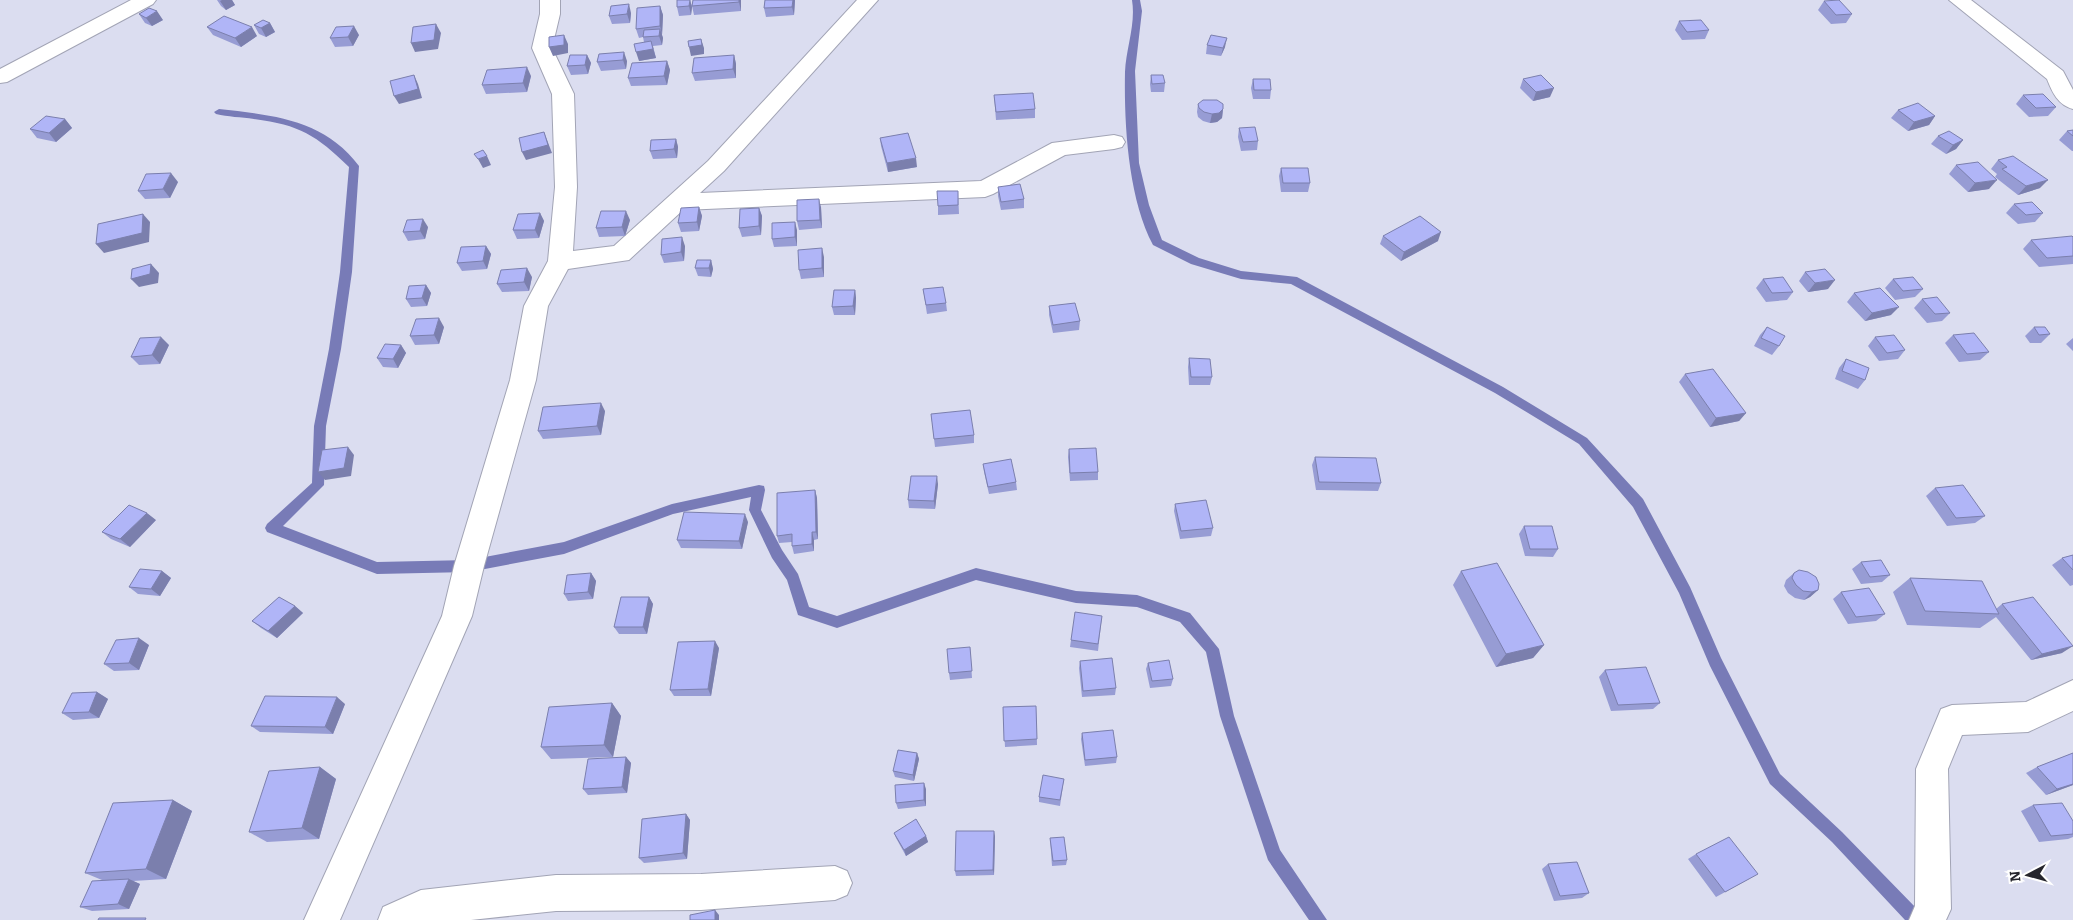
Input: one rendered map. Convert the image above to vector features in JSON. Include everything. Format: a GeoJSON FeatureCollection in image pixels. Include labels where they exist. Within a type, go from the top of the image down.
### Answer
{"type":"FeatureCollection","features":[{"type":"Feature","properties":{"kind":"street"},"geometry":{"type":"LineString","coordinates":[[0,77],[146,0]]}},
{"type":"Feature","properties":{"kind":"street"},"geometry":{"type":"LineString","coordinates":[[322,920],[457,616],[469,566],[523,380],[536,306],[560,261],[566,187],[563,94],[542,48],[550,14],[550,0]]}},
{"type":"Feature","properties":{"kind":"street"},"geometry":{"type":"LineString","coordinates":[[560,261],[621,254],[716,166],[868,0]]}},
{"type":"Feature","properties":{"kind":"street"},"geometry":{"type":"LineString","coordinates":[[1959,0],[2056,76],[2062,91],[2073,102]]}},
{"type":"Feature","properties":{"kind":"street"},"geometry":{"type":"LineString","coordinates":[[677,202],[795,198],[921,190],[985,189],[1060,148],[1114,142]]}},
{"type":"Feature","properties":{"kind":"street"},"geometry":{"type":"LineString","coordinates":[[1927,920],[1932,909],[1932,769],[1952,720],[2028,717],[2073,695]]}},
{"type":"Feature","properties":{"kind":"street"},"geometry":{"type":"LineString","coordinates":[[396,920],[421,908],[556,893],[701,892],[835,883]]}},
{"type":"Feature","properties":{"kind":"building"},"geometry":{"type":"Polygon","coordinates":[[[677,0],[690,0],[689,6],[677,7],[677,0]]]}},
{"type":"Feature","properties":{"kind":"building"},"geometry":{"type":"Polygon","coordinates":[[[693,0],[739,0],[739,2],[692,6],[693,0]]]}},
{"type":"Feature","properties":{"kind":"building"},"geometry":{"type":"Polygon","coordinates":[[[765,0],[793,0],[792,7],[764,8],[765,0]]]}},
{"type":"Feature","properties":{"kind":"building"},"geometry":{"type":"Polygon","coordinates":[[[1839,0],[1852,14],[1836,15],[1824,1],[1839,0]]]}},
{"type":"Feature","properties":{"kind":"building"},"geometry":{"type":"Polygon","coordinates":[[[629,4],[627,14],[609,16],[611,6],[629,4]]]}},
{"type":"Feature","properties":{"kind":"building"},"geometry":{"type":"Polygon","coordinates":[[[660,6],[660,26],[636,29],[637,8],[660,6]]]}},
{"type":"Feature","properties":{"kind":"building"},"geometry":{"type":"Polygon","coordinates":[[[149,8],[157,11],[146,18],[139,14],[149,8]]]}},
{"type":"Feature","properties":{"kind":"building"},"geometry":{"type":"Polygon","coordinates":[[[224,16],[252,27],[235,38],[207,27],[224,16]]]}},
{"type":"Feature","properties":{"kind":"building"},"geometry":{"type":"Polygon","coordinates":[[[263,20],[270,23],[261,28],[254,25],[263,20]]]}},
{"type":"Feature","properties":{"kind":"building"},"geometry":{"type":"Polygon","coordinates":[[[1701,20],[1709,30],[1687,32],[1679,21],[1701,20]]]}},
{"type":"Feature","properties":{"kind":"building"},"geometry":{"type":"Polygon","coordinates":[[[436,24],[434,40],[411,43],[413,27],[436,24]]]}},
{"type":"Feature","properties":{"kind":"building"},"geometry":{"type":"Polygon","coordinates":[[[354,26],[348,37],[330,38],[336,27],[354,26]]]}},
{"type":"Feature","properties":{"kind":"building"},"geometry":{"type":"Polygon","coordinates":[[[660,29],[659,36],[643,37],[644,30],[660,29]]]}},
{"type":"Feature","properties":{"kind":"building"},"geometry":{"type":"Polygon","coordinates":[[[564,35],[564,45],[549,47],[549,37],[564,35]]]}},
{"type":"Feature","properties":{"kind":"building"},"geometry":{"type":"Polygon","coordinates":[[[1211,35],[1227,38],[1223,48],[1207,45],[1211,35]]]}},
{"type":"Feature","properties":{"kind":"building"},"geometry":{"type":"Polygon","coordinates":[[[701,39],[702,45],[689,47],[688,41],[701,39]]]}},
{"type":"Feature","properties":{"kind":"building"},"geometry":{"type":"Polygon","coordinates":[[[651,41],[653,49],[636,52],[634,44],[651,41]]]}},
{"type":"Feature","properties":{"kind":"building"},"geometry":{"type":"Polygon","coordinates":[[[624,52],[623,60],[597,62],[599,54],[624,52]]]}},
{"type":"Feature","properties":{"kind":"building"},"geometry":{"type":"Polygon","coordinates":[[[570,55],[587,55],[585,65],[567,66],[570,55]]]}},
{"type":"Feature","properties":{"kind":"building"},"geometry":{"type":"Polygon","coordinates":[[[734,55],[733,69],[692,73],[694,58],[734,55]]]}},
{"type":"Feature","properties":{"kind":"building"},"geometry":{"type":"Polygon","coordinates":[[[667,61],[664,76],[628,78],[632,63],[667,61]]]}},
{"type":"Feature","properties":{"kind":"building"},"geometry":{"type":"Polygon","coordinates":[[[527,67],[523,83],[482,85],[487,70],[527,67]]]}},
{"type":"Feature","properties":{"kind":"building"},"geometry":{"type":"Polygon","coordinates":[[[414,75],[418,89],[394,96],[390,81],[414,75]]]}},
{"type":"Feature","properties":{"kind":"building"},"geometry":{"type":"Polygon","coordinates":[[[1151,75],[1163,75],[1165,83],[1152,84],[1151,75]]]}},
{"type":"Feature","properties":{"kind":"building"},"geometry":{"type":"Polygon","coordinates":[[[1541,75],[1554,88],[1536,92],[1523,79],[1541,75]]]}},
{"type":"Feature","properties":{"kind":"building"},"geometry":{"type":"Polygon","coordinates":[[[1253,79],[1270,79],[1271,90],[1254,90],[1253,79]]]}},
{"type":"Feature","properties":{"kind":"building"},"geometry":{"type":"Polygon","coordinates":[[[1033,93],[1035,109],[996,112],[994,95],[1033,93]]]}},
{"type":"Feature","properties":{"kind":"building"},"geometry":{"type":"Polygon","coordinates":[[[2043,94],[2056,107],[2036,108],[2023,95],[2043,94]]]}},
{"type":"Feature","properties":{"kind":"building"},"geometry":{"type":"Polygon","coordinates":[[[1203,100],[1217,100],[1223,104],[1223,109],[1219,113],[1204,112],[1199,108],[1198,104],[1203,100]]]}},
{"type":"Feature","properties":{"kind":"building"},"geometry":{"type":"Polygon","coordinates":[[[1918,103],[1935,116],[1914,122],[1898,110],[1918,103]]]}},
{"type":"Feature","properties":{"kind":"building"},"geometry":{"type":"Polygon","coordinates":[[[46,116],[65,119],[49,133],[30,129],[46,116]]]}},
{"type":"Feature","properties":{"kind":"building"},"geometry":{"type":"Polygon","coordinates":[[[1255,127],[1258,141],[1243,142],[1239,128],[1255,127]]]}},
{"type":"Feature","properties":{"kind":"building"},"geometry":{"type":"Polygon","coordinates":[[[2073,130],[2073,136],[2067,131],[2073,130]]]}},
{"type":"Feature","properties":{"kind":"building"},"geometry":{"type":"Polygon","coordinates":[[[1949,131],[1963,140],[1953,145],[1938,136],[1949,131]]]}},
{"type":"Feature","properties":{"kind":"building"},"geometry":{"type":"Polygon","coordinates":[[[544,132],[548,145],[522,152],[519,138],[544,132]]]}},
{"type":"Feature","properties":{"kind":"building"},"geometry":{"type":"Polygon","coordinates":[[[908,133],[916,158],[887,163],[880,138],[908,133]]]}},
{"type":"Feature","properties":{"kind":"building"},"geometry":{"type":"Polygon","coordinates":[[[676,139],[674,149],[650,151],[651,140],[676,139]]]}},
{"type":"Feature","properties":{"kind":"building"},"geometry":{"type":"Polygon","coordinates":[[[483,150],[487,156],[478,159],[474,154],[483,150]]]}},
{"type":"Feature","properties":{"kind":"building"},"geometry":{"type":"Polygon","coordinates":[[[2013,156],[2048,180],[2026,186],[2002,169],[2007,167],[1998,160],[2013,156]]]}},
{"type":"Feature","properties":{"kind":"building"},"geometry":{"type":"Polygon","coordinates":[[[1978,162],[1997,180],[1975,183],[1956,165],[1978,162]]]}},
{"type":"Feature","properties":{"kind":"building"},"geometry":{"type":"Polygon","coordinates":[[[1281,168],[1308,168],[1310,183],[1283,183],[1281,168]]]}},
{"type":"Feature","properties":{"kind":"building"},"geometry":{"type":"Polygon","coordinates":[[[171,173],[163,189],[138,191],[146,174],[171,173]]]}},
{"type":"Feature","properties":{"kind":"building"},"geometry":{"type":"Polygon","coordinates":[[[1020,184],[1024,199],[1001,202],[998,187],[1020,184]]]}},
{"type":"Feature","properties":{"kind":"building"},"geometry":{"type":"Polygon","coordinates":[[[937,191],[958,191],[958,205],[938,206],[937,191]]]}},
{"type":"Feature","properties":{"kind":"building"},"geometry":{"type":"Polygon","coordinates":[[[819,199],[820,220],[797,221],[797,200],[819,199]]]}},
{"type":"Feature","properties":{"kind":"building"},"geometry":{"type":"Polygon","coordinates":[[[2032,202],[2043,213],[2026,215],[2014,204],[2032,202]]]}},
{"type":"Feature","properties":{"kind":"building"},"geometry":{"type":"Polygon","coordinates":[[[699,207],[697,222],[678,223],[681,208],[699,207]]]}},
{"type":"Feature","properties":{"kind":"building"},"geometry":{"type":"Polygon","coordinates":[[[759,208],[759,226],[739,228],[740,209],[759,208]]]}},
{"type":"Feature","properties":{"kind":"building"},"geometry":{"type":"Polygon","coordinates":[[[601,211],[626,211],[622,227],[596,228],[601,211]]]}},
{"type":"Feature","properties":{"kind":"building"},"geometry":{"type":"Polygon","coordinates":[[[540,213],[535,230],[513,230],[518,214],[540,213]]]}},
{"type":"Feature","properties":{"kind":"building"},"geometry":{"type":"Polygon","coordinates":[[[143,214],[142,233],[96,244],[98,224],[143,214]]]}},
{"type":"Feature","properties":{"kind":"building"},"geometry":{"type":"Polygon","coordinates":[[[1420,216],[1441,232],[1404,252],[1383,236],[1420,216]]]}},
{"type":"Feature","properties":{"kind":"building"},"geometry":{"type":"Polygon","coordinates":[[[423,219],[420,231],[403,232],[407,220],[423,219]]]}},
{"type":"Feature","properties":{"kind":"building"},"geometry":{"type":"Polygon","coordinates":[[[795,222],[795,237],[772,239],[772,223],[795,222]]]}},
{"type":"Feature","properties":{"kind":"building"},"geometry":{"type":"Polygon","coordinates":[[[2072,236],[2073,256],[2047,258],[2031,240],[2072,236]]]}},
{"type":"Feature","properties":{"kind":"building"},"geometry":{"type":"Polygon","coordinates":[[[682,237],[681,252],[661,255],[662,239],[682,237]]]}},
{"type":"Feature","properties":{"kind":"building"},"geometry":{"type":"Polygon","coordinates":[[[486,246],[483,261],[457,263],[461,247],[486,246]]]}},
{"type":"Feature","properties":{"kind":"building"},"geometry":{"type":"Polygon","coordinates":[[[822,248],[822,268],[799,270],[798,250],[822,248]]]}},
{"type":"Feature","properties":{"kind":"building"},"geometry":{"type":"Polygon","coordinates":[[[697,260],[711,260],[709,268],[695,268],[697,260]]]}},
{"type":"Feature","properties":{"kind":"building"},"geometry":{"type":"Polygon","coordinates":[[[151,264],[150,274],[131,279],[132,269],[151,264]]]}},
{"type":"Feature","properties":{"kind":"building"},"geometry":{"type":"Polygon","coordinates":[[[527,268],[524,282],[497,284],[501,270],[527,268]]]}},
{"type":"Feature","properties":{"kind":"building"},"geometry":{"type":"Polygon","coordinates":[[[1825,269],[1835,280],[1815,283],[1805,272],[1825,269]]]}},
{"type":"Feature","properties":{"kind":"building"},"geometry":{"type":"Polygon","coordinates":[[[1783,277],[1793,292],[1772,293],[1763,279],[1783,277]]]}},
{"type":"Feature","properties":{"kind":"building"},"geometry":{"type":"Polygon","coordinates":[[[1913,277],[1923,289],[1903,291],[1893,279],[1913,277]]]}},
{"type":"Feature","properties":{"kind":"building"},"geometry":{"type":"Polygon","coordinates":[[[426,285],[422,298],[406,299],[409,286],[426,285]]]}},
{"type":"Feature","properties":{"kind":"building"},"geometry":{"type":"Polygon","coordinates":[[[943,287],[946,303],[926,305],[923,289],[943,287]]]}},
{"type":"Feature","properties":{"kind":"building"},"geometry":{"type":"Polygon","coordinates":[[[1880,288],[1899,307],[1872,313],[1854,293],[1880,288]]]}},
{"type":"Feature","properties":{"kind":"building"},"geometry":{"type":"Polygon","coordinates":[[[834,290],[855,290],[853,306],[832,307],[834,290]]]}},
{"type":"Feature","properties":{"kind":"building"},"geometry":{"type":"Polygon","coordinates":[[[1937,297],[1950,313],[1935,314],[1922,299],[1937,297]]]}},
{"type":"Feature","properties":{"kind":"building"},"geometry":{"type":"Polygon","coordinates":[[[1075,303],[1080,321],[1053,325],[1049,306],[1075,303]]]}},
{"type":"Feature","properties":{"kind":"building"},"geometry":{"type":"Polygon","coordinates":[[[439,318],[434,335],[410,336],[416,319],[439,318]]]}},
{"type":"Feature","properties":{"kind":"building"},"geometry":{"type":"Polygon","coordinates":[[[1767,327],[1785,336],[1779,346],[1761,338],[1767,327]]]}},
{"type":"Feature","properties":{"kind":"building"},"geometry":{"type":"Polygon","coordinates":[[[2034,327],[2045,327],[2050,334],[2039,335],[2034,327]]]}},
{"type":"Feature","properties":{"kind":"building"},"geometry":{"type":"Polygon","coordinates":[[[1974,333],[1989,352],[1967,354],[1953,335],[1974,333]]]}},
{"type":"Feature","properties":{"kind":"building"},"geometry":{"type":"Polygon","coordinates":[[[1894,335],[1905,350],[1887,353],[1875,337],[1894,335]]]}},
{"type":"Feature","properties":{"kind":"building"},"geometry":{"type":"Polygon","coordinates":[[[161,337],[152,355],[131,357],[140,338],[161,337]]]}},
{"type":"Feature","properties":{"kind":"building"},"geometry":{"type":"Polygon","coordinates":[[[385,344],[401,345],[393,359],[377,358],[385,344]]]}},
{"type":"Feature","properties":{"kind":"building"},"geometry":{"type":"Polygon","coordinates":[[[1189,358],[1210,359],[1212,377],[1191,377],[1189,358]]]}},
{"type":"Feature","properties":{"kind":"building"},"geometry":{"type":"Polygon","coordinates":[[[1846,359],[1869,368],[1865,380],[1842,371],[1846,359]]]}},
{"type":"Feature","properties":{"kind":"building"},"geometry":{"type":"Polygon","coordinates":[[[1713,369],[1746,413],[1716,418],[1685,374],[1713,369]]]}},
{"type":"Feature","properties":{"kind":"building"},"geometry":{"type":"Polygon","coordinates":[[[601,403],[597,426],[538,431],[543,407],[601,403]]]}},
{"type":"Feature","properties":{"kind":"building"},"geometry":{"type":"Polygon","coordinates":[[[970,410],[974,435],[934,439],[931,414],[970,410]]]}},
{"type":"Feature","properties":{"kind":"building"},"geometry":{"type":"Polygon","coordinates":[[[348,447],[344,468],[318,472],[322,450],[348,447]]]}},
{"type":"Feature","properties":{"kind":"building"},"geometry":{"type":"Polygon","coordinates":[[[1096,448],[1098,472],[1070,473],[1069,449],[1096,448]]]}},
{"type":"Feature","properties":{"kind":"building"},"geometry":{"type":"Polygon","coordinates":[[[1315,457],[1376,458],[1381,483],[1319,482],[1315,457]]]}},
{"type":"Feature","properties":{"kind":"building"},"geometry":{"type":"Polygon","coordinates":[[[1011,459],[1016,482],[988,487],[983,464],[1011,459]]]}},
{"type":"Feature","properties":{"kind":"building"},"geometry":{"type":"Polygon","coordinates":[[[911,476],[937,476],[934,501],[908,500],[911,476]]]}},
{"type":"Feature","properties":{"kind":"building"},"geometry":{"type":"Polygon","coordinates":[[[1963,485],[1985,516],[1956,518],[1935,488],[1963,485]]]}},
{"type":"Feature","properties":{"kind":"building"},"geometry":{"type":"Polygon","coordinates":[[[815,490],[816,532],[812,532],[812,544],[792,546],[792,534],[777,536],[777,493],[815,490]]]}},
{"type":"Feature","properties":{"kind":"building"},"geometry":{"type":"Polygon","coordinates":[[[1206,500],[1213,528],[1181,531],[1175,504],[1206,500]]]}},
{"type":"Feature","properties":{"kind":"building"},"geometry":{"type":"Polygon","coordinates":[[[129,505],[147,513],[120,539],[102,532],[129,505]]]}},
{"type":"Feature","properties":{"kind":"building"},"geometry":{"type":"Polygon","coordinates":[[[684,512],[745,514],[739,541],[677,540],[684,512]]]}},
{"type":"Feature","properties":{"kind":"building"},"geometry":{"type":"Polygon","coordinates":[[[1524,526],[1552,526],[1558,549],[1530,549],[1524,526]]]}},
{"type":"Feature","properties":{"kind":"building"},"geometry":{"type":"Polygon","coordinates":[[[2073,555],[2073,570],[2062,558],[2073,555]]]}},
{"type":"Feature","properties":{"kind":"building"},"geometry":{"type":"Polygon","coordinates":[[[1881,560],[1890,575],[1870,577],[1861,562],[1881,560]]]}},
{"type":"Feature","properties":{"kind":"building"},"geometry":{"type":"Polygon","coordinates":[[[1497,563],[1544,645],[1506,654],[1461,571],[1497,563]]]}},
{"type":"Feature","properties":{"kind":"building"},"geometry":{"type":"Polygon","coordinates":[[[140,569],[162,571],[151,589],[129,587],[140,569]]]}},
{"type":"Feature","properties":{"kind":"building"},"geometry":{"type":"Polygon","coordinates":[[[1799,570],[1808,572],[1816,577],[1819,584],[1818,590],[1812,592],[1803,591],[1796,585],[1792,578],[1794,573],[1799,570]]]}},
{"type":"Feature","properties":{"kind":"building"},"geometry":{"type":"Polygon","coordinates":[[[591,573],[588,592],[564,594],[567,575],[591,573]]]}},
{"type":"Feature","properties":{"kind":"building"},"geometry":{"type":"Polygon","coordinates":[[[1910,578],[1982,581],[1999,614],[1925,611],[1910,578]]]}},
{"type":"Feature","properties":{"kind":"building"},"geometry":{"type":"Polygon","coordinates":[[[1869,588],[1885,614],[1856,617],[1841,592],[1869,588]]]}},
{"type":"Feature","properties":{"kind":"building"},"geometry":{"type":"Polygon","coordinates":[[[279,597],[295,606],[268,631],[252,621],[279,597]]]}},
{"type":"Feature","properties":{"kind":"building"},"geometry":{"type":"Polygon","coordinates":[[[621,597],[649,597],[643,627],[614,627],[621,597]]]}},
{"type":"Feature","properties":{"kind":"building"},"geometry":{"type":"Polygon","coordinates":[[[2033,597],[2073,646],[2042,654],[2002,604],[2033,597]]]}},
{"type":"Feature","properties":{"kind":"building"},"geometry":{"type":"Polygon","coordinates":[[[1075,612],[1102,616],[1098,644],[1071,640],[1075,612]]]}},
{"type":"Feature","properties":{"kind":"building"},"geometry":{"type":"Polygon","coordinates":[[[139,638],[129,663],[104,664],[116,640],[139,638]]]}},
{"type":"Feature","properties":{"kind":"building"},"geometry":{"type":"Polygon","coordinates":[[[715,641],[708,689],[670,690],[678,642],[715,641]]]}},
{"type":"Feature","properties":{"kind":"building"},"geometry":{"type":"Polygon","coordinates":[[[970,647],[972,671],[949,673],[947,649],[970,647]]]}},
{"type":"Feature","properties":{"kind":"building"},"geometry":{"type":"Polygon","coordinates":[[[1112,658],[1116,688],[1083,691],[1080,661],[1112,658]]]}},
{"type":"Feature","properties":{"kind":"building"},"geometry":{"type":"Polygon","coordinates":[[[1169,660],[1173,679],[1152,681],[1148,663],[1169,660]]]}},
{"type":"Feature","properties":{"kind":"building"},"geometry":{"type":"Polygon","coordinates":[[[1646,667],[1660,703],[1618,705],[1605,670],[1646,667]]]}},
{"type":"Feature","properties":{"kind":"building"},"geometry":{"type":"Polygon","coordinates":[[[97,692],[89,712],[62,713],[72,693],[97,692]]]}},
{"type":"Feature","properties":{"kind":"building"},"geometry":{"type":"Polygon","coordinates":[[[265,696],[337,697],[325,727],[251,726],[265,696]]]}},
{"type":"Feature","properties":{"kind":"building"},"geometry":{"type":"Polygon","coordinates":[[[612,703],[604,745],[541,747],[549,707],[612,703]]]}},
{"type":"Feature","properties":{"kind":"building"},"geometry":{"type":"Polygon","coordinates":[[[1036,706],[1037,739],[1004,741],[1003,707],[1036,706]]]}},
{"type":"Feature","properties":{"kind":"building"},"geometry":{"type":"Polygon","coordinates":[[[1113,730],[1117,757],[1085,760],[1082,733],[1113,730]]]}},
{"type":"Feature","properties":{"kind":"building"},"geometry":{"type":"Polygon","coordinates":[[[898,750],[917,753],[913,775],[893,771],[898,750]]]}},
{"type":"Feature","properties":{"kind":"building"},"geometry":{"type":"Polygon","coordinates":[[[2073,753],[2073,784],[2057,789],[2037,767],[2073,753]]]}},
{"type":"Feature","properties":{"kind":"building"},"geometry":{"type":"Polygon","coordinates":[[[626,757],[622,787],[583,789],[588,759],[626,757]]]}},
{"type":"Feature","properties":{"kind":"building"},"geometry":{"type":"Polygon","coordinates":[[[320,767],[302,828],[249,832],[269,771],[320,767]]]}},
{"type":"Feature","properties":{"kind":"building"},"geometry":{"type":"Polygon","coordinates":[[[1043,775],[1064,779],[1060,800],[1039,797],[1043,775]]]}},
{"type":"Feature","properties":{"kind":"building"},"geometry":{"type":"Polygon","coordinates":[[[924,783],[924,800],[896,803],[895,785],[924,783]]]}},
{"type":"Feature","properties":{"kind":"building"},"geometry":{"type":"Polygon","coordinates":[[[173,800],[146,869],[85,873],[113,803],[173,800]]]}},
{"type":"Feature","properties":{"kind":"building"},"geometry":{"type":"Polygon","coordinates":[[[2062,803],[2073,821],[2073,834],[2051,836],[2033,805],[2062,803]]]}},
{"type":"Feature","properties":{"kind":"building"},"geometry":{"type":"Polygon","coordinates":[[[686,814],[683,853],[639,858],[642,819],[686,814]]]}},
{"type":"Feature","properties":{"kind":"building"},"geometry":{"type":"Polygon","coordinates":[[[916,819],[926,836],[904,850],[894,833],[916,819]]]}},
{"type":"Feature","properties":{"kind":"building"},"geometry":{"type":"Polygon","coordinates":[[[956,831],[994,831],[993,870],[955,871],[956,831]]]}},
{"type":"Feature","properties":{"kind":"building"},"geometry":{"type":"Polygon","coordinates":[[[1064,837],[1067,860],[1053,861],[1050,838],[1064,837]]]}},
{"type":"Feature","properties":{"kind":"building"},"geometry":{"type":"Polygon","coordinates":[[[1729,837],[1758,874],[1725,892],[1696,854],[1729,837]]]}},
{"type":"Feature","properties":{"kind":"building"},"geometry":{"type":"Polygon","coordinates":[[[1577,862],[1589,893],[1560,896],[1548,864],[1577,862]]]}},
{"type":"Feature","properties":{"kind":"building"},"geometry":{"type":"Polygon","coordinates":[[[129,879],[118,904],[80,907],[92,881],[129,879]]]}},
{"type":"Feature","properties":{"kind":"building"},"geometry":{"type":"Polygon","coordinates":[[[715,910],[715,920],[690,920],[690,915],[715,910]]]}},
{"type":"Feature","properties":{"kind":"building"},"geometry":{"type":"Polygon","coordinates":[[[99,918],[146,918],[145,920],[98,920],[99,918]]]}},
{"type":"Feature","properties":{"kind":"waterway"},"geometry":{"type":"LineString","coordinates":[[1136,0],[1138,11],[1130,71],[1134,163],[1144,205],[1157,242],[1195,261],[1241,275],[1293,280],[1499,390],[1583,441],[1638,503],[1685,591],[1715,661],[1775,779],[1837,837],[1914,920]]}},
{"type":"Feature","properties":{"kind":"waterway"},"geometry":{"type":"LineString","coordinates":[[219,112],[299,125],[320,136],[354,166],[346,272],[335,349],[320,426],[318,485],[272,528],[377,568],[469,566],[564,548],[672,509],[759,490],[755,510],[777,554],[793,578],[803,611],[837,622],[976,574],[1076,597],[1137,601],[1185,617],[1212,649],[1227,716],[1274,854],[1319,920]]}}]}
